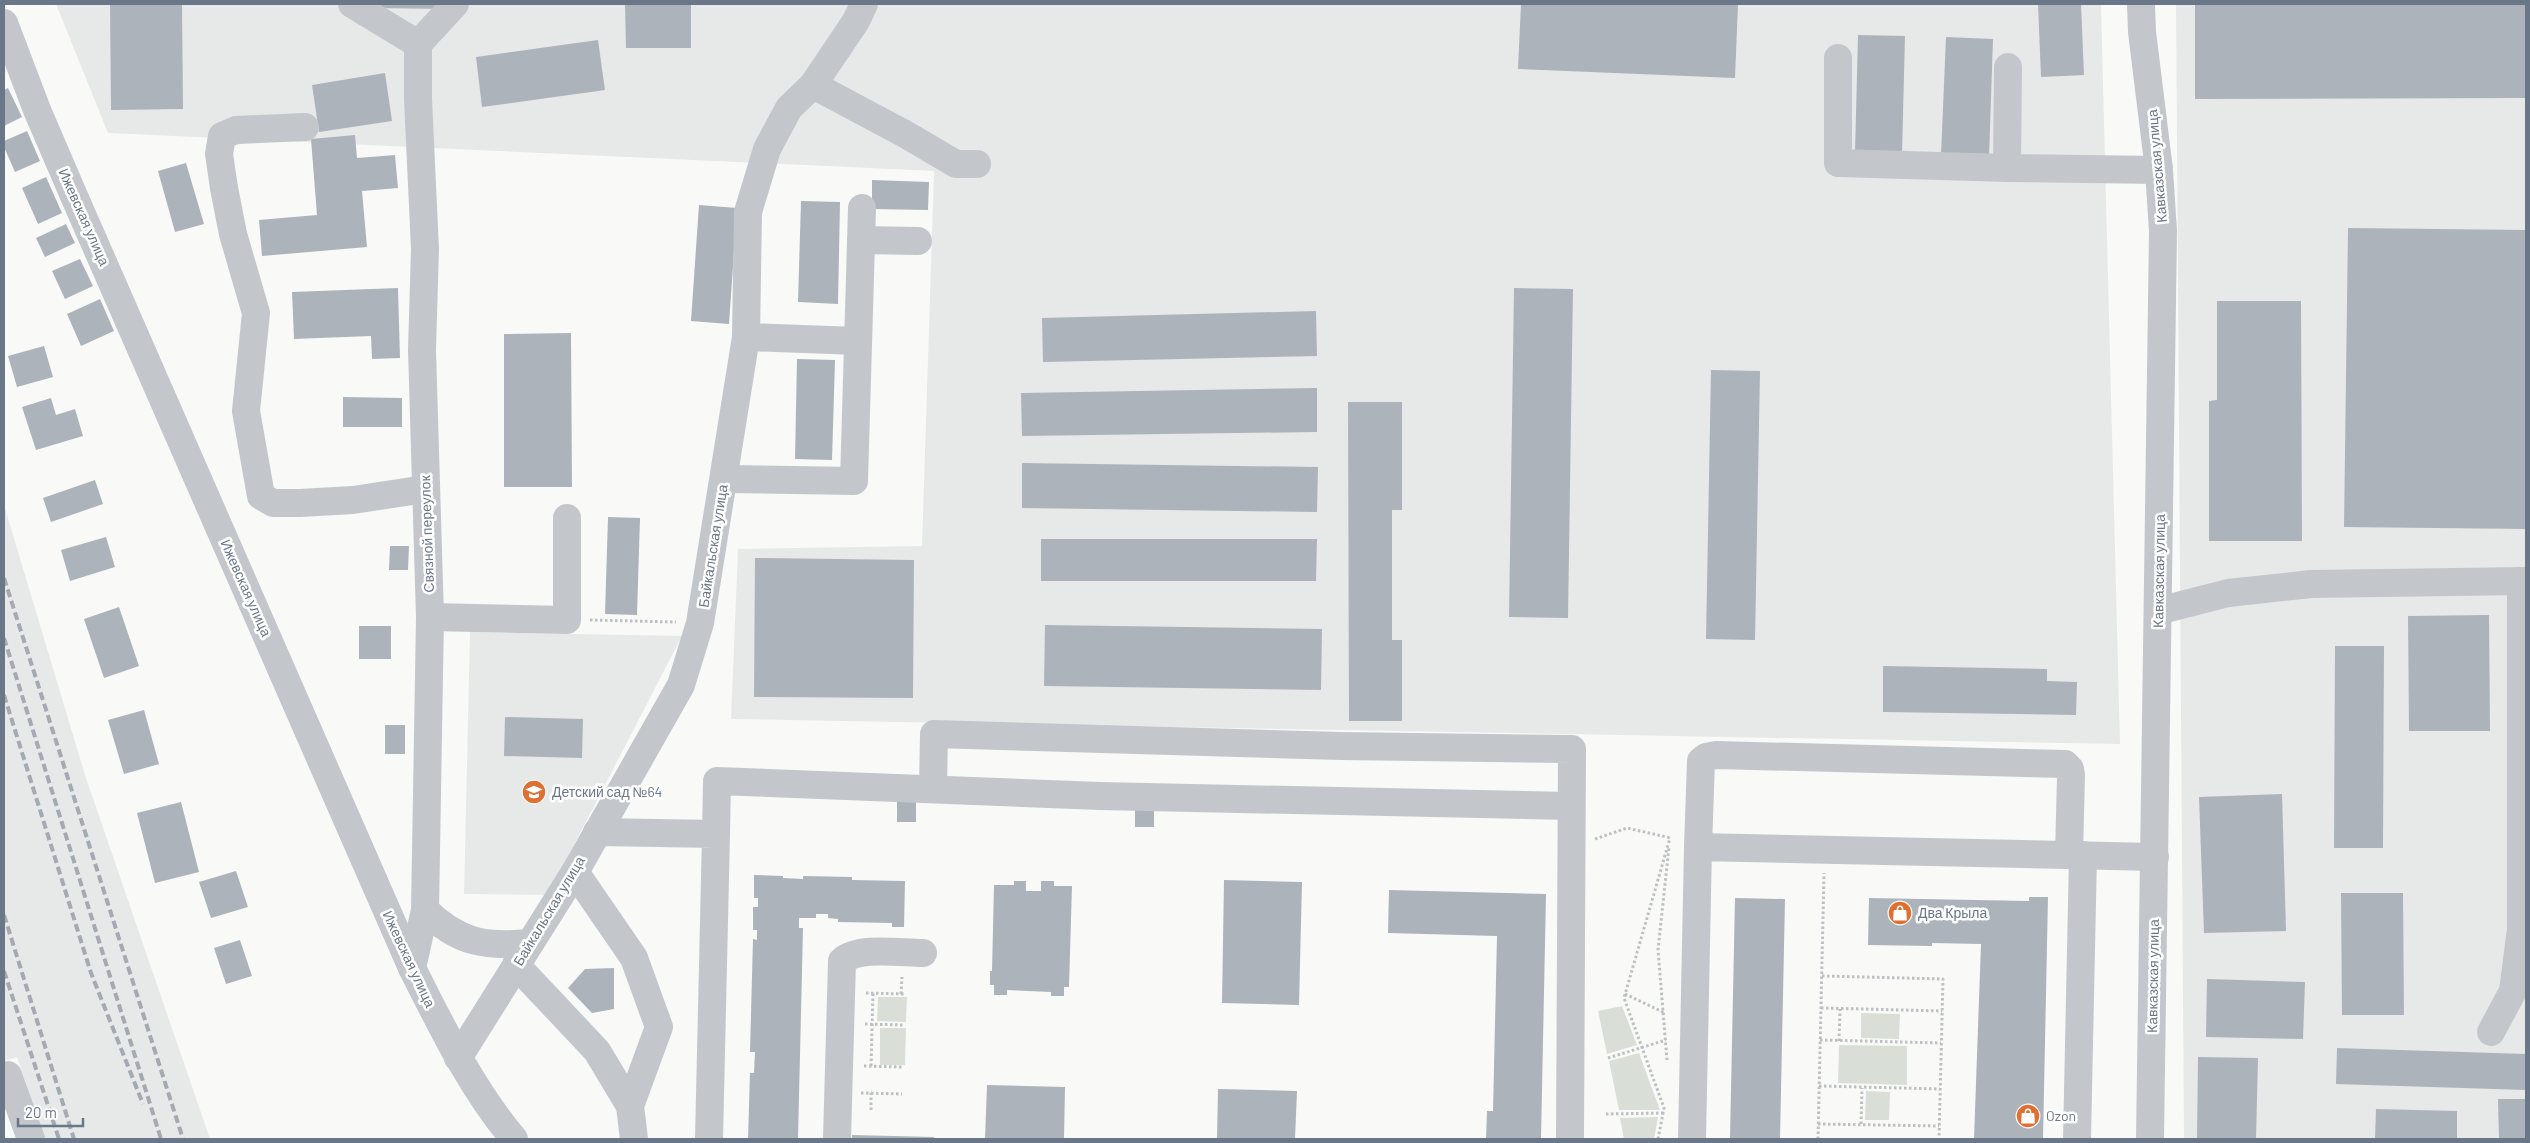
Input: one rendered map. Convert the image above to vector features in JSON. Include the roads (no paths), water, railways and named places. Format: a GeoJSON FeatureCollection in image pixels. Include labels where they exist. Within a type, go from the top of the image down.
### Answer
{"type":"FeatureCollection","features":[{"type":"Feature","properties":{"kind":"street"},"geometry":{"type":"LineString","coordinates":[[352,4],[418,44],[455,4]]}},
{"type":"Feature","properties":{"kind":"street","name":"Байкальская улица"},"geometry":{"type":"LineString","coordinates":[[458,1058],[574,872],[681,685],[700,623],[746,337],[748,212],[768,150],[789,108],[814,86],[856,21],[864,4]]}},
{"type":"Feature","properties":{"kind":"street","name":"Кавказская улица"},"geometry":{"type":"LineString","coordinates":[[2142,4],[2142,32],[2159,170],[2163,231],[2150,1139]]}},
{"type":"Feature","properties":{"kind":"street","name":"Ижевская улица"},"geometry":{"type":"LineString","coordinates":[[4,23],[70,188],[412,968],[458,1058],[494,1116],[514,1139]]}},
{"type":"Feature","properties":{"kind":"street","name":"Связной переулок"},"geometry":{"type":"LineString","coordinates":[[412,968],[425,910],[430,618],[422,350],[425,249],[418,99],[418,44]]}},
{"type":"Feature","properties":{"kind":"street"},"geometry":{"type":"LineString","coordinates":[[1838,58],[1838,163],[2159,170]]}},
{"type":"Feature","properties":{"kind":"street"},"geometry":{"type":"LineString","coordinates":[[2007,168],[2008,67]]}},
{"type":"Feature","properties":{"kind":"street"},"geometry":{"type":"LineString","coordinates":[[814,86],[905,134],[956,164],[978,164]]}},
{"type":"Feature","properties":{"kind":"street"},"geometry":{"type":"LineString","coordinates":[[305,127],[236,130],[222,136],[219,154],[233,234],[256,313],[246,411],[261,496],[273,503],[300,503],[353,500],[425,490]]}},
{"type":"Feature","properties":{"kind":"street"},"geometry":{"type":"LineString","coordinates":[[724,479],[854,482],[862,208]]}},
{"type":"Feature","properties":{"kind":"street"},"geometry":{"type":"LineString","coordinates":[[861,240],[918,241]]}},
{"type":"Feature","properties":{"kind":"street"},"geometry":{"type":"LineString","coordinates":[[746,337],[857,341]]}},
{"type":"Feature","properties":{"kind":"street"},"geometry":{"type":"LineString","coordinates":[[430,618],[567,620],[567,518]]}},
{"type":"Feature","properties":{"kind":"street"},"geometry":{"type":"LineString","coordinates":[[2158,611],[2228,593],[2311,584],[2524,581],[2521,929],[2513,991],[2491,1032]]}},
{"type":"Feature","properties":{"kind":"street"},"geometry":{"type":"LineString","coordinates":[[933,789],[934,734],[1341,746],[1572,749],[1570,1139]]}},
{"type":"Feature","properties":{"kind":"street"},"geometry":{"type":"LineString","coordinates":[[1692,1139],[1700,768],[1701,761],[1706,756],[1716,755],[2066,764],[2070,769],[2071,776],[2076,855],[2076,1139]]}},
{"type":"Feature","properties":{"kind":"street"},"geometry":{"type":"LineString","coordinates":[[709,1139],[717,781],[1100,796],[1571,806]]}},
{"type":"Feature","properties":{"kind":"street"},"geometry":{"type":"LineString","coordinates":[[597,832],[716,834]]}},
{"type":"Feature","properties":{"kind":"street"},"geometry":{"type":"LineString","coordinates":[[1698,846],[2155,857]]}},
{"type":"Feature","properties":{"kind":"street"},"geometry":{"type":"LineString","coordinates":[[574,872],[634,958],[659,1027],[630,1106]]}},
{"type":"Feature","properties":{"kind":"street"},"geometry":{"type":"LineString","coordinates":[[425,910],[434,920],[457,934],[478,943],[499,946],[523,954],[597,1051],[630,1106],[634,1139]]}},
{"type":"Feature","properties":{"kind":"street"},"geometry":{"type":"LineString","coordinates":[[837,1139],[842,960],[849,954],[862,952],[923,953]]}},
{"type":"Feature","properties":{"kind":"street"},"geometry":{"type":"LineString","coordinates":[[4,1076],[8,1075],[31,1139]]}},
{"type":"Feature","properties":{"kind":"railway"},"geometry":{"type":"LineString","coordinates":[[4,578],[183,1139]]}},
{"type":"Feature","properties":{"kind":"railway"},"geometry":{"type":"LineString","coordinates":[[4,638],[161,1139]]}},
{"type":"Feature","properties":{"kind":"railway"},"geometry":{"type":"LineString","coordinates":[[4,695],[91,973],[143,1104]]}},
{"type":"Feature","properties":{"kind":"railway"},"geometry":{"type":"LineString","coordinates":[[4,915],[74,1139]]}},
{"type":"Feature","properties":{"kind":"railway"},"geometry":{"type":"LineString","coordinates":[[4,971],[59,1139]]}},
{"type":"Feature","properties":{"kind":"place","name":"Детский сад №64"},"geometry":{"type":"Point","coordinates":[534,792]}},
{"type":"Feature","properties":{"kind":"place","name":"Два Крыла"},"geometry":{"type":"Point","coordinates":[1900,913]}},
{"type":"Feature","properties":{"kind":"place","name":"Ozon"},"geometry":{"type":"Point","coordinates":[2028,1116]}}]}
